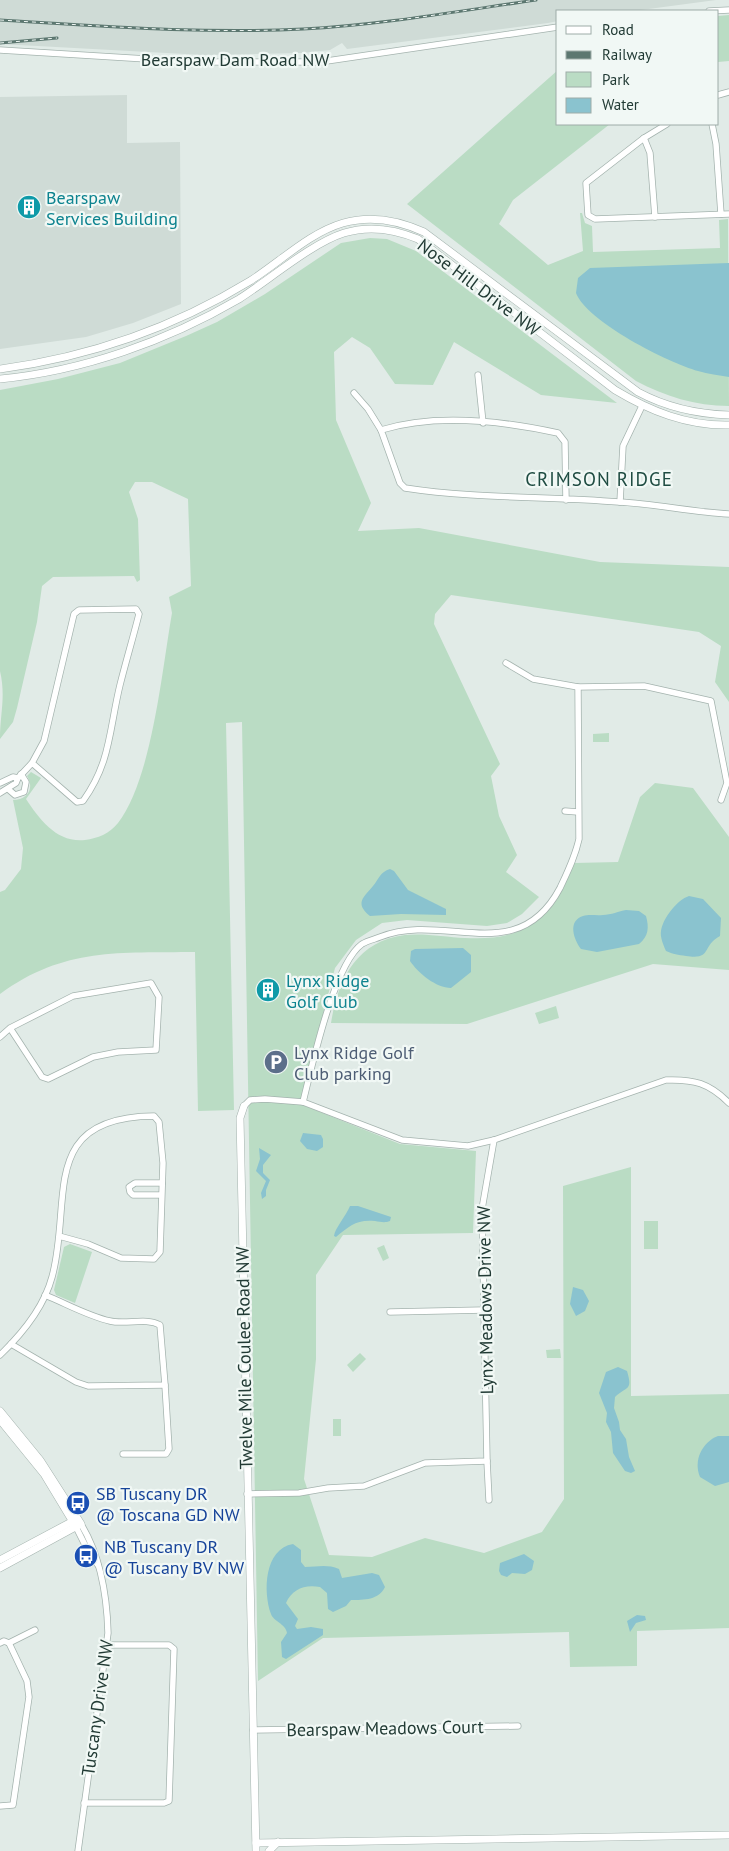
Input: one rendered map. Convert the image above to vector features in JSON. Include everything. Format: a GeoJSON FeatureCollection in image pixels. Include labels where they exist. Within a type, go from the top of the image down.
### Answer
{"type":"FeatureCollection","features":[{"type":"Feature","properties":{"kind":"street","name":"Bearspaw Dam Road NW"},"geometry":{"type":"LineString","coordinates":[[0,50],[195,62],[320,62],[556,27]]}},
{"type":"Feature","properties":{"kind":"street"},"geometry":{"type":"LineString","coordinates":[[665,125],[644,138],[586,183],[588,215],[595,219],[729,214]]}},
{"type":"Feature","properties":{"kind":"street"},"geometry":{"type":"LineString","coordinates":[[712,125],[716,144],[721,214]]}},
{"type":"Feature","properties":{"kind":"street"},"geometry":{"type":"LineString","coordinates":[[644,138],[650,153],[655,217]]}},
{"type":"Feature","properties":{"kind":"street","name":"Nose Hill Drive NW"},"geometry":{"type":"LineString","coordinates":[[0,369],[74,355],[158,328],[201,308],[249,281],[323,231],[352,221],[374,219],[397,222],[424,232],[625,384],[647,397],[688,411],[729,415]]}},
{"type":"Feature","properties":{"kind":"street","name":"Nose Hill Drive NW"},"geometry":{"type":"LineString","coordinates":[[0,379],[82,364],[152,340],[237,300],[334,237],[352,231],[381,229],[396,231],[418,239],[615,390],[642,406],[694,422],[729,426]]}},
{"type":"Feature","properties":{"kind":"street"},"geometry":{"type":"LineString","coordinates":[[478,375],[483,422]]}},
{"type":"Feature","properties":{"kind":"street"},"geometry":{"type":"LineString","coordinates":[[354,393],[368,409],[381,430],[401,485],[405,488],[505,498],[620,502],[690,512],[729,514]]}},
{"type":"Feature","properties":{"kind":"street"},"geometry":{"type":"LineString","coordinates":[[620,502],[623,446],[647,397]]}},
{"type":"Feature","properties":{"kind":"street"},"geometry":{"type":"LineString","coordinates":[[381,430],[424,423],[483,422],[556,432],[563,436],[565,442],[566,500]]}},
{"type":"Feature","properties":{"kind":"street"},"geometry":{"type":"LineString","coordinates":[[0,793],[16,783],[32,763],[44,741],[74,614],[79,610],[136,609],[139,614],[120,686],[107,752],[95,783],[82,801],[77,802],[32,763]]}},
{"type":"Feature","properties":{"kind":"street"},"geometry":{"type":"LineString","coordinates":[[506,663],[533,679],[578,687],[644,686],[711,701],[727,783],[721,800]]}},
{"type":"Feature","properties":{"kind":"street"},"geometry":{"type":"LineString","coordinates":[[303,1102],[320,1036],[342,971],[362,944],[394,932],[412,928],[493,934],[516,929],[534,922],[550,906],[575,858],[579,839],[578,687]]}},
{"type":"Feature","properties":{"kind":"street"},"geometry":{"type":"LineString","coordinates":[[0,783],[20,776]]}},
{"type":"Feature","properties":{"kind":"street"},"geometry":{"type":"LineString","coordinates":[[8,789],[15,795],[24,792],[26,782],[20,776]]}},
{"type":"Feature","properties":{"kind":"street"},"geometry":{"type":"LineString","coordinates":[[564,811],[578,812]]}},
{"type":"Feature","properties":{"kind":"street"},"geometry":{"type":"LineString","coordinates":[[0,1037],[10,1028],[73,996],[151,983],[159,997],[156,1050],[118,1052],[93,1057],[48,1078],[42,1077],[10,1028]]}},
{"type":"Feature","properties":{"kind":"street"},"geometry":{"type":"LineString","coordinates":[[244,1106],[250,1100],[265,1099],[303,1102],[402,1140],[468,1146],[494,1140],[666,1080],[683,1079],[702,1083],[729,1103]]}},
{"type":"Feature","properties":{"kind":"street","name":"Twelve Mile Coulee Road NW"},"geometry":{"type":"LineString","coordinates":[[244,1106],[240,1118],[256,1851]]}},
{"type":"Feature","properties":{"kind":"street"},"geometry":{"type":"LineString","coordinates":[[0,1356],[35,1313],[52,1278],[59,1236],[64,1178],[67,1166],[79,1144],[100,1126],[119,1119],[154,1116],[159,1122],[163,1163],[160,1252],[154,1259],[121,1258],[88,1244],[59,1236]]}},
{"type":"Feature","properties":{"kind":"street","name":"Lynx Meadows Drive NW"},"geometry":{"type":"LineString","coordinates":[[489,1500],[482,1209],[494,1140]]}},
{"type":"Feature","properties":{"kind":"street"},"geometry":{"type":"LineString","coordinates":[[161,1195],[133,1195],[130,1192],[130,1187],[135,1184],[162,1182]]}},
{"type":"Feature","properties":{"kind":"street"},"geometry":{"type":"LineString","coordinates":[[45,1295],[94,1317],[113,1322],[154,1322],[160,1325],[169,1449],[166,1454],[123,1454]]}},
{"type":"Feature","properties":{"kind":"street"},"geometry":{"type":"LineString","coordinates":[[390,1312],[484,1310]]}},
{"type":"Feature","properties":{"kind":"street"},"geometry":{"type":"LineString","coordinates":[[11,1344],[76,1382],[88,1386],[165,1386]]}},
{"type":"Feature","properties":{"kind":"street","name":"Tuscany Drive NW"},"geometry":{"type":"LineString","coordinates":[[0,1411],[44,1465],[77,1523],[90,1555],[98,1565],[108,1611],[107,1645],[78,1851]]}},
{"type":"Feature","properties":{"kind":"street","name":"Tuscany Drive NW"},"geometry":{"type":"LineString","coordinates":[[0,1420],[39,1468],[77,1523]]}},
{"type":"Feature","properties":{"kind":"street"},"geometry":{"type":"LineString","coordinates":[[247,1494],[299,1494],[328,1488],[364,1486],[425,1463],[487,1461]]}},
{"type":"Feature","properties":{"kind":"street"},"geometry":{"type":"LineString","coordinates":[[0,1560],[77,1523]]}},
{"type":"Feature","properties":{"kind":"street"},"geometry":{"type":"LineString","coordinates":[[0,1568],[77,1523]]}},
{"type":"Feature","properties":{"kind":"street"},"geometry":{"type":"LineString","coordinates":[[0,1643],[4,1641],[9,1643],[35,1630]]}},
{"type":"Feature","properties":{"kind":"street"},"geometry":{"type":"LineString","coordinates":[[0,1806],[13,1805],[29,1697],[26,1681],[9,1643]]}},
{"type":"Feature","properties":{"kind":"street"},"geometry":{"type":"LineString","coordinates":[[84,1803],[164,1803],[169,1801],[174,1649],[169,1645],[107,1645]]}},
{"type":"Feature","properties":{"kind":"street","name":"Bearspaw Meadows Court"},"geometry":{"type":"LineString","coordinates":[[253,1730],[518,1726]]}},
{"type":"Feature","properties":{"kind":"street"},"geometry":{"type":"LineString","coordinates":[[256,1843],[729,1835]]}},
{"type":"Feature","properties":{"kind":"street"},"geometry":{"type":"LineString","coordinates":[[269,1851],[278,1842]]}},
{"type":"Feature","properties":{"kind":"shaded area"},"geometry":{"type":"Polygon","coordinates":[[[0,0],[716,0],[641,10],[556,10],[556,21],[548,23],[347,49],[342,43],[330,50],[302,53],[204,55],[0,44],[0,0]]]}},
{"type":"Feature","properties":{"kind":"shaded area"},"geometry":{"type":"Polygon","coordinates":[[[127,95],[127,143],[180,142],[181,304],[133,323],[86,337],[0,349],[0,97],[127,95]]]}},
{"type":"Feature","properties":{"kind":"green space"},"geometry":{"type":"Polygon","coordinates":[[[729,15],[729,61],[719,62],[719,16],[729,15]]]}},
{"type":"Feature","properties":{"kind":"green space"},"geometry":{"type":"Polygon","coordinates":[[[556,72],[556,125],[609,125],[513,200],[499,224],[548,265],[583,251],[580,213],[582,213],[585,223],[592,226],[593,252],[720,248],[719,220],[728,219],[729,406],[692,402],[658,391],[636,381],[407,204],[556,72]]]}},
{"type":"Feature","properties":{"kind":"green space"},"geometry":{"type":"Polygon","coordinates":[[[370,238],[387,239],[416,251],[617,403],[541,395],[454,342],[433,385],[395,384],[370,348],[352,337],[334,352],[336,420],[371,503],[358,531],[419,528],[600,562],[729,567],[729,702],[715,682],[721,646],[699,632],[451,595],[435,614],[434,624],[500,764],[491,776],[499,816],[517,855],[506,872],[539,897],[522,914],[507,923],[487,926],[407,920],[382,923],[356,940],[335,968],[300,1104],[400,1144],[476,1151],[473,1233],[343,1235],[316,1275],[316,1359],[304,1479],[329,1555],[372,1557],[425,1538],[484,1553],[542,1532],[564,1499],[563,1186],[631,1167],[631,1396],[729,1394],[729,1628],[637,1631],[637,1666],[570,1667],[569,1632],[323,1638],[258,1681],[242,722],[226,723],[234,1110],[198,1111],[195,952],[117,953],[70,960],[24,979],[0,994],[0,892],[5,890],[21,869],[23,848],[13,800],[18,800],[28,793],[30,785],[27,776],[31,772],[41,778],[26,799],[43,822],[58,834],[75,840],[85,840],[99,837],[115,827],[130,804],[139,780],[154,723],[172,613],[169,597],[191,586],[188,499],[152,482],[135,482],[129,492],[138,519],[140,580],[137,582],[134,576],[53,577],[42,586],[37,622],[17,708],[13,722],[0,739],[3,697],[0,671],[0,390],[58,379],[120,363],[186,336],[217,322],[265,294],[341,243],[370,238]]]}},
{"type":"Feature","properties":{"kind":"green space"},"geometry":{"type":"Polygon","coordinates":[[[609,733],[609,742],[593,742],[593,734],[609,733]]]}},
{"type":"Feature","properties":{"kind":"green space"},"geometry":{"type":"Polygon","coordinates":[[[655,783],[693,788],[729,837],[729,970],[653,964],[467,1024],[331,1023],[339,992],[352,965],[374,945],[405,935],[420,934],[482,938],[508,935],[524,929],[545,912],[574,863],[618,862],[640,797],[655,783]]]}},
{"type":"Feature","properties":{"kind":"green space"},"geometry":{"type":"Polygon","coordinates":[[[556,1006],[559,1018],[539,1024],[535,1013],[556,1006]]]}},
{"type":"Feature","properties":{"kind":"green space"},"geometry":{"type":"Polygon","coordinates":[[[644,1221],[658,1221],[658,1249],[644,1249],[644,1221]]]}},
{"type":"Feature","properties":{"kind":"green space"},"geometry":{"type":"Polygon","coordinates":[[[70,1244],[92,1252],[75,1303],[56,1295],[54,1290],[64,1247],[70,1244]]]}},
{"type":"Feature","properties":{"kind":"green space"},"geometry":{"type":"Polygon","coordinates":[[[384,1245],[389,1258],[383,1261],[377,1248],[384,1245]]]}},
{"type":"Feature","properties":{"kind":"green space"},"geometry":{"type":"Polygon","coordinates":[[[560,1349],[561,1358],[547,1358],[546,1350],[560,1349]]]}},
{"type":"Feature","properties":{"kind":"green space"},"geometry":{"type":"Polygon","coordinates":[[[360,1353],[366,1359],[353,1372],[347,1365],[360,1353]]]}},
{"type":"Feature","properties":{"kind":"green space"},"geometry":{"type":"Polygon","coordinates":[[[333,1419],[341,1419],[341,1436],[333,1436],[333,1419]]]}},
{"type":"Feature","properties":{"kind":"water"},"geometry":{"type":"Polygon","coordinates":[[[729,263],[729,377],[685,367],[630,340],[596,316],[583,304],[576,293],[578,278],[590,268],[729,263]]]}},
{"type":"Feature","properties":{"kind":"water"},"geometry":{"type":"Polygon","coordinates":[[[390,869],[394,871],[408,890],[446,909],[446,915],[401,914],[370,916],[362,907],[362,900],[382,874],[390,869]]]}},
{"type":"Feature","properties":{"kind":"water"},"geometry":{"type":"Polygon","coordinates":[[[689,896],[703,899],[721,918],[720,936],[710,944],[704,954],[694,957],[666,951],[661,938],[662,926],[668,915],[675,905],[689,896]]]}},
{"type":"Feature","properties":{"kind":"water"},"geometry":{"type":"Polygon","coordinates":[[[626,910],[639,911],[646,916],[647,931],[645,938],[639,944],[597,952],[581,949],[573,931],[573,926],[578,918],[586,915],[606,915],[626,910]]]}},
{"type":"Feature","properties":{"kind":"water"},"geometry":{"type":"Polygon","coordinates":[[[463,948],[471,955],[471,972],[451,988],[434,983],[410,961],[411,951],[415,949],[463,948]]]}},
{"type":"Feature","properties":{"kind":"water"},"geometry":{"type":"Polygon","coordinates":[[[303,1133],[321,1135],[323,1147],[317,1151],[307,1149],[300,1141],[303,1133]]]}},
{"type":"Feature","properties":{"kind":"water"},"geometry":{"type":"Polygon","coordinates":[[[259,1148],[271,1155],[263,1165],[263,1173],[270,1180],[266,1196],[262,1199],[261,1193],[266,1181],[256,1171],[260,1159],[259,1148]]]}},
{"type":"Feature","properties":{"kind":"water"},"geometry":{"type":"Polygon","coordinates":[[[350,1206],[358,1206],[391,1217],[390,1221],[358,1222],[336,1237],[334,1236],[336,1229],[350,1206]]]}},
{"type":"Feature","properties":{"kind":"water"},"geometry":{"type":"Polygon","coordinates":[[[573,1287],[583,1290],[589,1301],[585,1311],[576,1316],[570,1304],[573,1287]]]}},
{"type":"Feature","properties":{"kind":"water"},"geometry":{"type":"Polygon","coordinates":[[[618,1367],[627,1371],[629,1382],[628,1387],[615,1397],[614,1408],[620,1430],[626,1439],[629,1457],[635,1471],[631,1473],[625,1471],[613,1453],[611,1432],[606,1422],[607,1413],[599,1393],[606,1372],[618,1367]]]}},
{"type":"Feature","properties":{"kind":"water"},"geometry":{"type":"Polygon","coordinates":[[[718,1436],[729,1436],[729,1482],[715,1486],[700,1477],[698,1459],[703,1447],[718,1436]]]}},
{"type":"Feature","properties":{"kind":"water"},"geometry":{"type":"Polygon","coordinates":[[[293,1544],[301,1550],[301,1562],[305,1567],[335,1567],[339,1569],[342,1578],[372,1573],[379,1575],[385,1587],[375,1597],[351,1600],[346,1606],[333,1612],[328,1609],[327,1593],[320,1587],[309,1586],[295,1591],[286,1603],[298,1619],[295,1626],[297,1629],[311,1627],[323,1629],[323,1635],[286,1659],[282,1657],[281,1642],[287,1633],[284,1627],[271,1614],[268,1605],[267,1584],[271,1563],[276,1554],[283,1548],[293,1544]]]}},
{"type":"Feature","properties":{"kind":"water"},"geometry":{"type":"Polygon","coordinates":[[[524,1554],[534,1561],[532,1570],[525,1574],[512,1573],[507,1577],[501,1575],[499,1571],[500,1563],[524,1554]]]}},
{"type":"Feature","properties":{"kind":"water"},"geometry":{"type":"Polygon","coordinates":[[[637,1615],[645,1616],[646,1620],[636,1623],[630,1632],[627,1621],[637,1615]]]}},
{"type":"Feature","properties":{"kind":"railway"},"geometry":{"type":"LineString","coordinates":[[0,20],[189,30],[303,29],[391,21],[536,0]]}},
{"type":"Feature","properties":{"kind":"railway"},"geometry":{"type":"LineString","coordinates":[[0,43],[57,38]]}},
{"type":"Feature","properties":{"kind":"place","name":"Bearspaw Services Building"},"geometry":{"type":"Point","coordinates":[29,207]}},
{"type":"Feature","properties":{"kind":"place","name":"Lynx Ridge Golf Club"},"geometry":{"type":"Point","coordinates":[268,990]}},
{"type":"Feature","properties":{"kind":"place","name":"Lynx Ridge Golf Club parking"},"geometry":{"type":"Point","coordinates":[276,1062]}},
{"type":"Feature","properties":{"kind":"place","name":"SB Tuscany DR @ Toscana GD NW"},"geometry":{"type":"Point","coordinates":[78,1503]}},
{"type":"Feature","properties":{"kind":"place","name":"NB Tuscany DR @ Tuscany BV NW"},"geometry":{"type":"Point","coordinates":[86,1556]}},
{"type":"Feature","properties":{"kind":"district","name":"CRIMSON RIDGE"},"geometry":{"type":"Point","coordinates":[599,479]}}]}
